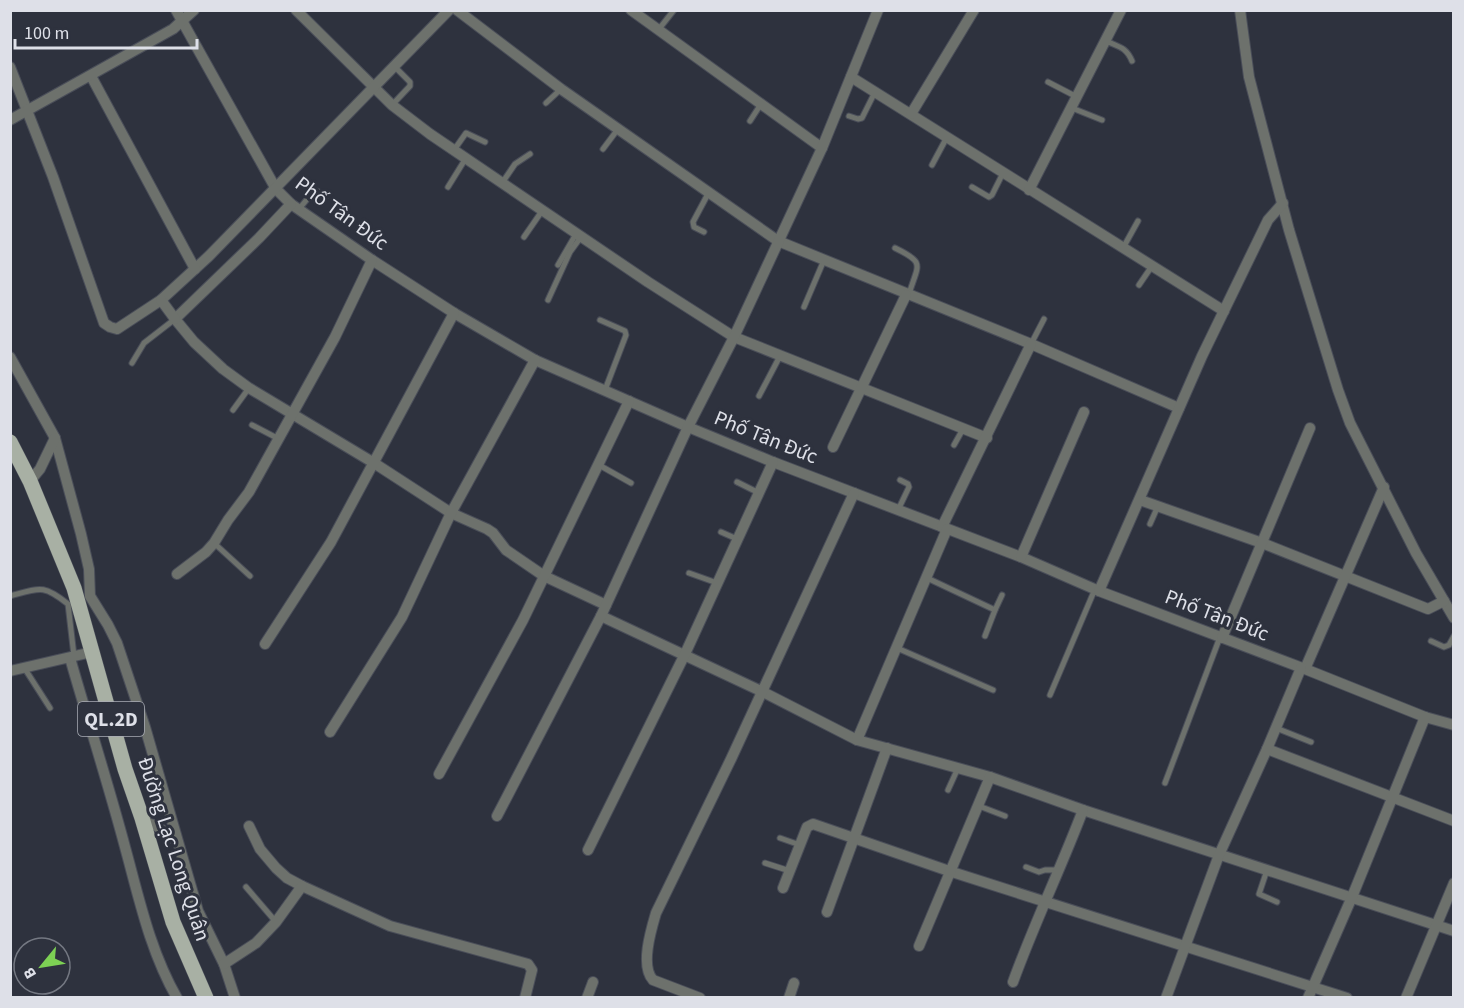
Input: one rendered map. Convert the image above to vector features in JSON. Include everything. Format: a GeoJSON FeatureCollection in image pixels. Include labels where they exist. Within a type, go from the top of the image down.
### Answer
{"type":"FeatureCollection","features":[{"type":"Feature","properties":{"kind":"main road","name":"Đường Lạc Long Quân"},"geometry":{"type":"LineString","coordinates":[[10,442],[30,481],[74,588],[84,599],[92,652],[125,770],[173,922],[206,998]]}},
{"type":"Feature","properties":{"kind":"street","name":"Phố Tân Đức"},"geometry":{"type":"LineString","coordinates":[[176,10],[276,189],[295,206],[372,260],[454,313],[536,360],[773,462],[1021,557],[1097,590],[1425,717],[1454,725]]}},
{"type":"Feature","properties":{"kind":"street"},"geometry":{"type":"LineString","coordinates":[[12,120],[173,29],[194,10]]}},
{"type":"Feature","properties":{"kind":"street"},"geometry":{"type":"LineString","coordinates":[[296,10],[392,105],[542,211],[734,337],[987,438]]}},
{"type":"Feature","properties":{"kind":"street"},"geometry":{"type":"LineString","coordinates":[[10,67],[53,177],[104,323],[117,329],[161,300],[195,269],[276,189],[448,10]]}},
{"type":"Feature","properties":{"kind":"street"},"geometry":{"type":"LineString","coordinates":[[457,10],[561,89],[778,241],[1031,344],[1179,408]]}},
{"type":"Feature","properties":{"kind":"street"},"geometry":{"type":"LineString","coordinates":[[631,10],[822,148]]}},
{"type":"Feature","properties":{"kind":"street"},"geometry":{"type":"LineString","coordinates":[[497,816],[601,616],[688,427],[734,337],[822,148],[878,10]]}},
{"type":"Feature","properties":{"kind":"street"},"geometry":{"type":"LineString","coordinates":[[910,114],[974,10]]}},
{"type":"Feature","properties":{"kind":"street"},"geometry":{"type":"LineString","coordinates":[[1029,190],[1121,10]]}},
{"type":"Feature","properties":{"kind":"street"},"geometry":{"type":"LineString","coordinates":[[1240,10],[1249,77],[1338,390],[1350,423],[1416,553],[1454,618]]}},
{"type":"Feature","properties":{"kind":"street"},"geometry":{"type":"LineString","coordinates":[[91,76],[195,269]]}},
{"type":"Feature","properties":{"kind":"street"},"geometry":{"type":"LineString","coordinates":[[851,77],[1224,311]]}},
{"type":"Feature","properties":{"kind":"street"},"geometry":{"type":"LineString","coordinates":[[1097,590],[1140,500],[1224,311],[1268,220],[1283,203]]}},
{"type":"Feature","properties":{"kind":"street"},"geometry":{"type":"LineString","coordinates":[[175,319],[295,206]]}},
{"type":"Feature","properties":{"kind":"street"},"geometry":{"type":"LineString","coordinates":[[177,574],[214,543],[228,519],[249,492],[334,337],[372,260]]}},
{"type":"Feature","properties":{"kind":"street"},"geometry":{"type":"LineString","coordinates":[[833,447],[908,295]]}},
{"type":"Feature","properties":{"kind":"street"},"geometry":{"type":"LineString","coordinates":[[161,300],[201,349],[249,388],[374,463],[451,513],[493,533],[506,550],[544,576],[606,604]]}},
{"type":"Feature","properties":{"kind":"street"},"geometry":{"type":"LineString","coordinates":[[265,644],[331,542],[454,313]]}},
{"type":"Feature","properties":{"kind":"street"},"geometry":{"type":"LineString","coordinates":[[857,740],[927,578],[945,528],[1031,344]]}},
{"type":"Feature","properties":{"kind":"street"},"geometry":{"type":"LineString","coordinates":[[10,357],[56,438],[89,569],[84,599],[108,625],[117,643],[162,785],[198,911],[224,964],[236,998]]}},
{"type":"Feature","properties":{"kind":"street"},"geometry":{"type":"LineString","coordinates":[[330,732],[402,617],[451,513],[536,360]]}},
{"type":"Feature","properties":{"kind":"street"},"geometry":{"type":"LineString","coordinates":[[439,774],[523,620],[628,401]]}},
{"type":"Feature","properties":{"kind":"street"},"geometry":{"type":"LineString","coordinates":[[1021,557],[1084,412]]}},
{"type":"Feature","properties":{"kind":"street"},"geometry":{"type":"LineString","coordinates":[[1221,637],[1310,428]]}},
{"type":"Feature","properties":{"kind":"street"},"geometry":{"type":"LineString","coordinates":[[30,481],[40,469],[56,438]]}},
{"type":"Feature","properties":{"kind":"street"},"geometry":{"type":"LineString","coordinates":[[588,850],[685,654],[773,462]]}},
{"type":"Feature","properties":{"kind":"street"},"geometry":{"type":"LineString","coordinates":[[1166,998],[1219,855],[1384,487]]}},
{"type":"Feature","properties":{"kind":"street"},"geometry":{"type":"LineString","coordinates":[[700,998],[653,980],[649,976],[646,970],[650,932],[661,902],[763,692],[854,494]]}},
{"type":"Feature","properties":{"kind":"street"},"geometry":{"type":"LineString","coordinates":[[1140,500],[1262,543],[1428,609],[1444,601]]}},
{"type":"Feature","properties":{"kind":"street"},"geometry":{"type":"LineString","coordinates":[[601,616],[685,654],[857,740],[990,777],[1083,810],[1454,931]]}},
{"type":"Feature","properties":{"kind":"street"},"geometry":{"type":"LineString","coordinates":[[10,671],[92,652]]}},
{"type":"Feature","properties":{"kind":"street"},"geometry":{"type":"LineString","coordinates":[[72,657],[144,921],[169,984],[177,998]]}},
{"type":"Feature","properties":{"kind":"street"},"geometry":{"type":"LineString","coordinates":[[1308,998],[1425,717]]}},
{"type":"Feature","properties":{"kind":"street"},"geometry":{"type":"LineString","coordinates":[[827,912],[887,748]]}},
{"type":"Feature","properties":{"kind":"street"},"geometry":{"type":"LineString","coordinates":[[1268,749],[1454,821]]}},
{"type":"Feature","properties":{"kind":"street"},"geometry":{"type":"LineString","coordinates":[[919,946],[990,777]]}},
{"type":"Feature","properties":{"kind":"street"},"geometry":{"type":"LineString","coordinates":[[142,820],[155,810],[162,785]]}},
{"type":"Feature","properties":{"kind":"street"},"geometry":{"type":"LineString","coordinates":[[1013,982],[1083,810]]}},
{"type":"Feature","properties":{"kind":"street"},"geometry":{"type":"LineString","coordinates":[[142,820],[155,825],[177,841]]}},
{"type":"Feature","properties":{"kind":"street"},"geometry":{"type":"LineString","coordinates":[[783,888],[807,827],[813,824],[949,872],[1347,998]]}},
{"type":"Feature","properties":{"kind":"street"},"geometry":{"type":"LineString","coordinates":[[249,826],[260,849],[276,868],[286,878],[302,886],[390,926],[528,964],[532,970],[525,998]]}},
{"type":"Feature","properties":{"kind":"street"},"geometry":{"type":"LineString","coordinates":[[1406,998],[1454,883]]}},
{"type":"Feature","properties":{"kind":"street"},"geometry":{"type":"LineString","coordinates":[[224,964],[256,943],[276,922],[302,886]]}},
{"type":"Feature","properties":{"kind":"street"},"geometry":{"type":"LineString","coordinates":[[587,998],[593,982]]}},
{"type":"Feature","properties":{"kind":"street"},"geometry":{"type":"LineString","coordinates":[[789,998],[794,983]]}},
{"type":"Feature","properties":{"kind":"lane"},"geometry":{"type":"LineString","coordinates":[[658,30],[674,10]]}},
{"type":"Feature","properties":{"kind":"lane"},"geometry":{"type":"LineString","coordinates":[[1106,41],[1128,52],[1132,61]]}},
{"type":"Feature","properties":{"kind":"lane"},"geometry":{"type":"LineString","coordinates":[[392,105],[411,82],[394,65]]}},
{"type":"Feature","properties":{"kind":"lane"},"geometry":{"type":"LineString","coordinates":[[1047,82],[1101,120]]}},
{"type":"Feature","properties":{"kind":"lane"},"geometry":{"type":"LineString","coordinates":[[546,103],[561,89]]}},
{"type":"Feature","properties":{"kind":"lane"},"geometry":{"type":"LineString","coordinates":[[849,116],[862,118],[874,92]]}},
{"type":"Feature","properties":{"kind":"lane"},"geometry":{"type":"LineString","coordinates":[[750,121],[761,104]]}},
{"type":"Feature","properties":{"kind":"lane"},"geometry":{"type":"LineString","coordinates":[[603,149],[618,129]]}},
{"type":"Feature","properties":{"kind":"lane"},"geometry":{"type":"LineString","coordinates":[[454,150],[466,133],[484,142]]}},
{"type":"Feature","properties":{"kind":"lane"},"geometry":{"type":"LineString","coordinates":[[932,165],[947,137]]}},
{"type":"Feature","properties":{"kind":"lane"},"geometry":{"type":"LineString","coordinates":[[502,183],[515,164],[530,154]]}},
{"type":"Feature","properties":{"kind":"lane"},"geometry":{"type":"LineString","coordinates":[[448,187],[466,158]]}},
{"type":"Feature","properties":{"kind":"lane"},"geometry":{"type":"LineString","coordinates":[[972,187],[989,197],[1003,173]]}},
{"type":"Feature","properties":{"kind":"lane"},"geometry":{"type":"LineString","coordinates":[[295,206],[317,190],[326,196]]}},
{"type":"Feature","properties":{"kind":"lane"},"geometry":{"type":"LineString","coordinates":[[704,232],[694,227],[693,222],[709,192]]}},
{"type":"Feature","properties":{"kind":"lane"},"geometry":{"type":"LineString","coordinates":[[524,237],[542,211]]}},
{"type":"Feature","properties":{"kind":"lane"},"geometry":{"type":"LineString","coordinates":[[1123,248],[1138,222]]}},
{"type":"Feature","properties":{"kind":"lane"},"geometry":{"type":"LineString","coordinates":[[558,265],[578,235]]}},
{"type":"Feature","properties":{"kind":"lane"},"geometry":{"type":"LineString","coordinates":[[548,300],[578,235]]}},
{"type":"Feature","properties":{"kind":"lane"},"geometry":{"type":"LineString","coordinates":[[895,248],[915,257],[917,263],[908,295]]}},
{"type":"Feature","properties":{"kind":"lane"},"geometry":{"type":"LineString","coordinates":[[804,307],[824,260]]}},
{"type":"Feature","properties":{"kind":"lane"},"geometry":{"type":"LineString","coordinates":[[1139,285],[1152,266]]}},
{"type":"Feature","properties":{"kind":"lane"},"geometry":{"type":"LineString","coordinates":[[132,363],[144,344],[175,319]]}},
{"type":"Feature","properties":{"kind":"lane"},"geometry":{"type":"LineString","coordinates":[[1031,344],[1044,319]]}},
{"type":"Feature","properties":{"kind":"lane"},"geometry":{"type":"LineString","coordinates":[[600,320],[625,331],[626,335],[605,390]]}},
{"type":"Feature","properties":{"kind":"lane"},"geometry":{"type":"LineString","coordinates":[[759,396],[780,356]]}},
{"type":"Feature","properties":{"kind":"lane"},"geometry":{"type":"LineString","coordinates":[[233,410],[249,388]]}},
{"type":"Feature","properties":{"kind":"lane"},"geometry":{"type":"LineString","coordinates":[[252,425],[277,438]]}},
{"type":"Feature","properties":{"kind":"lane"},"geometry":{"type":"LineString","coordinates":[[954,445],[963,429]]}},
{"type":"Feature","properties":{"kind":"lane"},"geometry":{"type":"LineString","coordinates":[[599,465],[631,483]]}},
{"type":"Feature","properties":{"kind":"lane"},"geometry":{"type":"LineString","coordinates":[[898,510],[909,487],[900,480]]}},
{"type":"Feature","properties":{"kind":"lane"},"geometry":{"type":"LineString","coordinates":[[737,482],[759,493]]}},
{"type":"Feature","properties":{"kind":"lane"},"geometry":{"type":"LineString","coordinates":[[1150,524],[1158,506]]}},
{"type":"Feature","properties":{"kind":"lane"},"geometry":{"type":"LineString","coordinates":[[722,532],[737,540]]}},
{"type":"Feature","properties":{"kind":"lane"},"geometry":{"type":"LineString","coordinates":[[214,543],[250,576]]}},
{"type":"Feature","properties":{"kind":"lane"},"geometry":{"type":"LineString","coordinates":[[689,573],[717,583]]}},
{"type":"Feature","properties":{"kind":"lane"},"geometry":{"type":"LineString","coordinates":[[927,578],[995,610]]}},
{"type":"Feature","properties":{"kind":"lane"},"geometry":{"type":"LineString","coordinates":[[10,596],[40,588],[53,592],[68,604],[72,657]]}},
{"type":"Feature","properties":{"kind":"lane"},"geometry":{"type":"LineString","coordinates":[[1050,695],[1097,590]]}},
{"type":"Feature","properties":{"kind":"lane"},"geometry":{"type":"LineString","coordinates":[[985,636],[1002,595]]}},
{"type":"Feature","properties":{"kind":"lane"},"geometry":{"type":"LineString","coordinates":[[1431,641],[1444,647],[1449,645],[1454,636]]}},
{"type":"Feature","properties":{"kind":"lane"},"geometry":{"type":"LineString","coordinates":[[1165,783],[1221,637]]}},
{"type":"Feature","properties":{"kind":"lane"},"geometry":{"type":"LineString","coordinates":[[897,648],[993,690]]}},
{"type":"Feature","properties":{"kind":"lane"},"geometry":{"type":"LineString","coordinates":[[25,669],[50,708]]}},
{"type":"Feature","properties":{"kind":"lane"},"geometry":{"type":"LineString","coordinates":[[1276,728],[1311,742]]}},
{"type":"Feature","properties":{"kind":"lane"},"geometry":{"type":"LineString","coordinates":[[948,790],[958,768]]}},
{"type":"Feature","properties":{"kind":"lane"},"geometry":{"type":"LineString","coordinates":[[977,806],[1005,816]]}},
{"type":"Feature","properties":{"kind":"lane"},"geometry":{"type":"LineString","coordinates":[[780,838],[800,845]]}},
{"type":"Feature","properties":{"kind":"lane"},"geometry":{"type":"LineString","coordinates":[[765,863],[790,871]]}},
{"type":"Feature","properties":{"kind":"lane"},"geometry":{"type":"LineString","coordinates":[[1026,867],[1039,872],[1052,869],[1059,871]]}},
{"type":"Feature","properties":{"kind":"lane"},"geometry":{"type":"LineString","coordinates":[[1267,870],[1259,894],[1277,902]]}},
{"type":"Feature","properties":{"kind":"lane"},"geometry":{"type":"LineString","coordinates":[[246,887],[276,922]]}}]}
